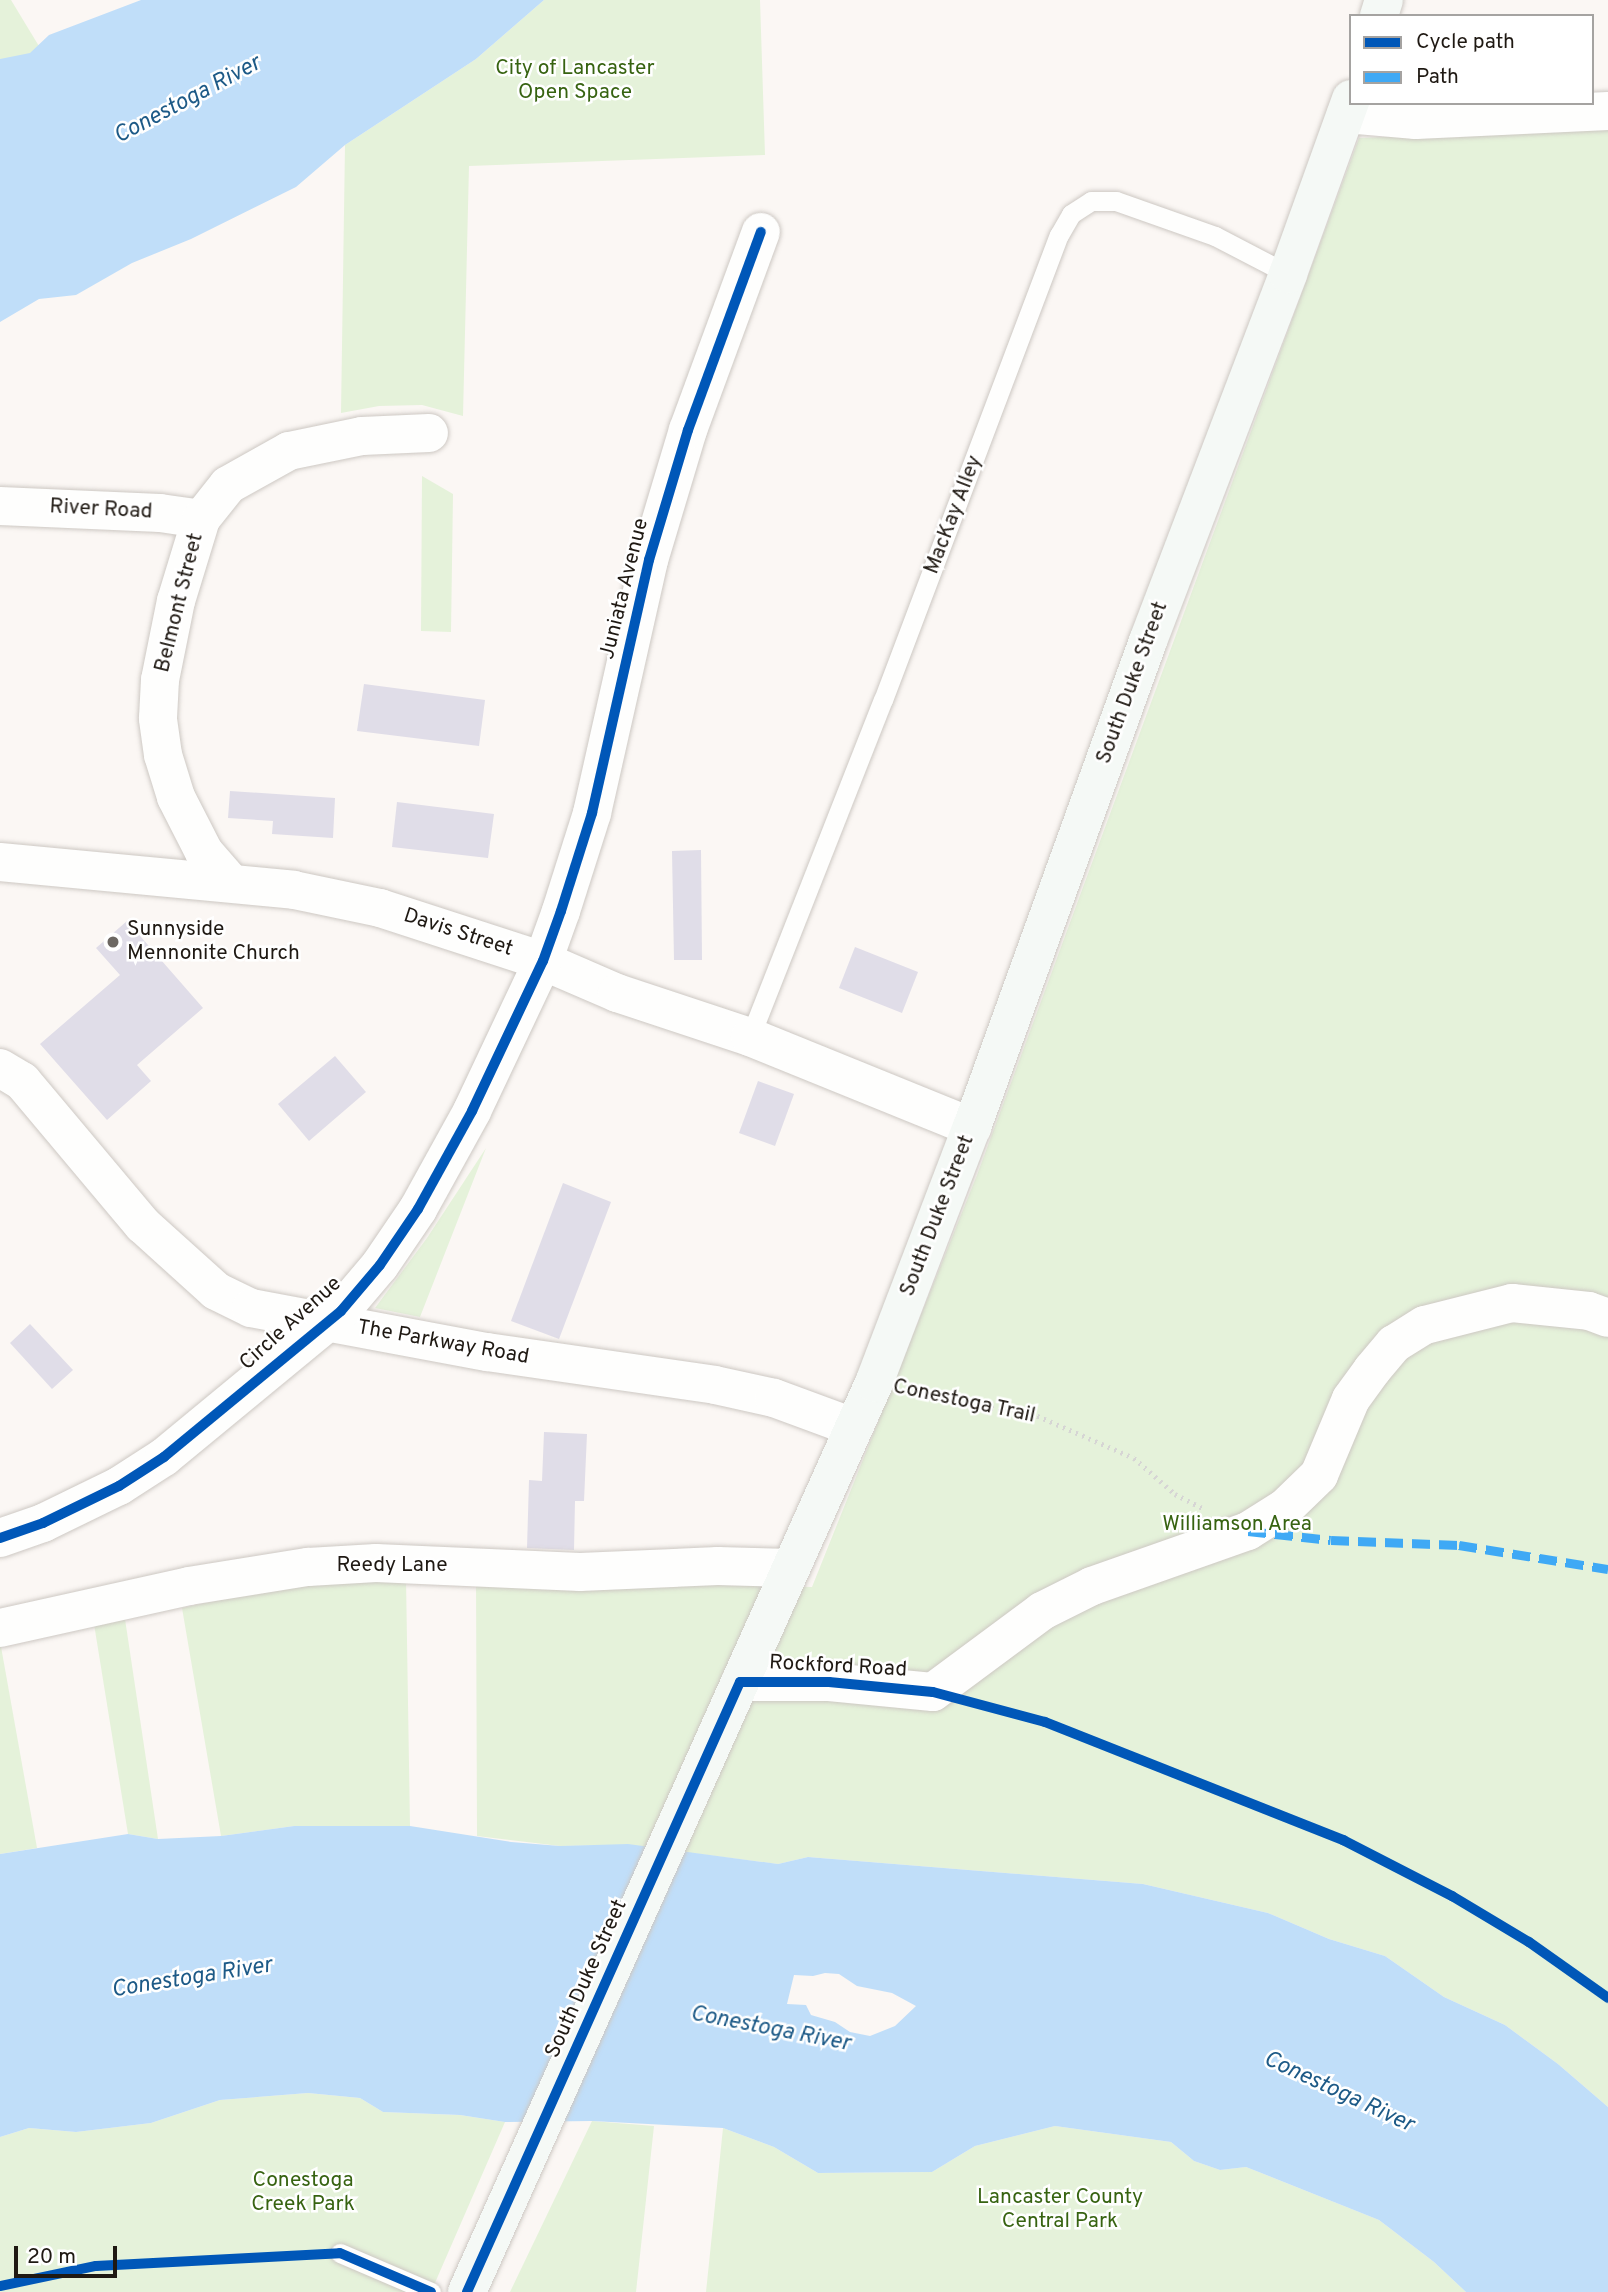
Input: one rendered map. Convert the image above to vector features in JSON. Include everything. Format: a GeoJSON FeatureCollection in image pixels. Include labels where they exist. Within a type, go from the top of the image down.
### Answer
{"type":"FeatureCollection","features":[{"type":"Feature","properties":{"kind":"main road","name":"South Duke Street"},"geometry":{"type":"LineString","coordinates":[[467,2292],[874,1383],[972,1127],[1148,640],[1288,274],[1348,106]]}},
{"type":"Feature","properties":{"kind":"street"},"geometry":{"type":"LineString","coordinates":[[1348,106],[1416,120],[1608,111]]}},
{"type":"Feature","properties":{"kind":"street","name":"Juniata Avenue"},"geometry":{"type":"LineString","coordinates":[[543,961],[592,813],[649,561],[688,430],[761,232]]}},
{"type":"Feature","properties":{"kind":"street","name":"Belmont Street"},"geometry":{"type":"LineString","coordinates":[[230,883],[204,852],[176,796],[163,755],[158,718],[160,680],[176,601],[201,519],[228,485],[289,451],[362,436],[429,433]]}},
{"type":"Feature","properties":{"kind":"street","name":"River Road"},"geometry":{"type":"LineString","coordinates":[[0,506],[160,513],[201,519]]}},
{"type":"Feature","properties":{"kind":"street","name":"Davis Street"},"geometry":{"type":"LineString","coordinates":[[0,862],[294,890],[380,908],[543,961],[617,993],[750,1037],[972,1127]]}},
{"type":"Feature","properties":{"kind":"street","name":"Circle Avenue"},"geometry":{"type":"LineString","coordinates":[[0,1538],[54,1518],[119,1486],[164,1457],[341,1311],[380,1265],[418,1209],[472,1111],[543,961]]}},
{"type":"Feature","properties":{"kind":"street","name":"The Parkway Road"},"geometry":{"type":"LineString","coordinates":[[0,1068],[22,1081],[143,1225],[216,1291],[251,1308],[488,1352],[715,1385],[774,1398],[853,1427]]}},
{"type":"Feature","properties":{"kind":"street","name":"Rockford Road"},"geometry":{"type":"LineString","coordinates":[[740,1682],[830,1682],[933,1692],[1042,1611],[1092,1586],[1248,1531],[1286,1507],[1319,1475],[1351,1399],[1372,1370],[1394,1344],[1425,1325],[1463,1313],[1512,1303],[1590,1311],[1608,1318]]}},
{"type":"Feature","properties":{"kind":"street","name":"Reedy Lane"},"geometry":{"type":"LineString","coordinates":[[0,1628],[188,1586],[308,1567],[376,1563],[580,1572],[718,1566],[790,1568]]}},
{"type":"Feature","properties":{"kind":"lane","name":"MacKay Alley"},"geometry":{"type":"LineString","coordinates":[[750,1037],[883,700],[1059,235],[1071,214],[1091,201],[1116,201],[1215,236],[1288,274]]}},
{"type":"Feature","properties":{"kind":"lane"},"geometry":{"type":"LineString","coordinates":[[340,2253],[431,2292]]}},
{"type":"Feature","properties":{"kind":"green space"},"geometry":{"type":"Polygon","coordinates":[[[0,0],[11,0],[68,94],[0,128],[0,0]]]}},
{"type":"Feature","properties":{"kind":"green space","name":"City of Lancaster Open Space"},"geometry":{"type":"Polygon","coordinates":[[[544,0],[760,0],[765,155],[469,166],[463,416],[422,405],[379,406],[341,413],[345,145],[476,59],[544,0]]]}},
{"type":"Feature","properties":{"kind":"green space","name":"Williamson Area"},"geometry":{"type":"Polygon","coordinates":[[[1608,128],[1608,2107],[1558,2064],[1505,2025],[1444,1997],[1385,1956],[1329,1939],[1268,1913],[1143,1884],[808,1857],[778,1864],[628,1845],[560,1846],[477,1836],[476,1580],[812,1587],[977,1175],[1359,138],[1608,128]]]}},
{"type":"Feature","properties":{"kind":"green space"},"geometry":{"type":"Polygon","coordinates":[[[422,476],[453,494],[451,632],[421,631],[422,476]]]}},
{"type":"Feature","properties":{"kind":"green space"},"geometry":{"type":"Polygon","coordinates":[[[486,1148],[420,1317],[375,1308],[427,1238],[486,1148]]]}},
{"type":"Feature","properties":{"kind":"green space"},"geometry":{"type":"Polygon","coordinates":[[[406,1578],[410,1826],[294,1826],[221,1836],[182,1608],[306,1581],[406,1578]]]}},
{"type":"Feature","properties":{"kind":"green space"},"geometry":{"type":"Polygon","coordinates":[[[125,1619],[158,1839],[128,1834],[94,1624],[125,1619]]]}},
{"type":"Feature","properties":{"kind":"green space"},"geometry":{"type":"Polygon","coordinates":[[[0,1641],[37,1848],[0,1854],[0,1641]]]}},
{"type":"Feature","properties":{"kind":"green space","name":"Conestoga Creek Park"},"geometry":{"type":"Polygon","coordinates":[[[308,2093],[360,2098],[383,2112],[460,2115],[505,2122],[431,2292],[0,2292],[0,2137],[29,2128],[76,2132],[151,2123],[220,2100],[308,2093]]]}},
{"type":"Feature","properties":{"kind":"green space"},"geometry":{"type":"Polygon","coordinates":[[[592,2121],[654,2126],[636,2292],[510,2292],[592,2121]]]}},
{"type":"Feature","properties":{"kind":"green space","name":"Lancaster County Central Park"},"geometry":{"type":"Polygon","coordinates":[[[1055,2126],[1171,2142],[1194,2161],[1220,2170],[1246,2167],[1379,2220],[1434,2262],[1466,2292],[706,2292],[723,2128],[774,2147],[818,2173],[932,2172],[975,2146],[1055,2126]]]}},
{"type":"Feature","properties":{"kind":"water","name":"Conestoga River"},"geometry":{"type":"Polygon","coordinates":[[[141,0],[544,0],[476,59],[345,145],[296,187],[191,239],[132,263],[76,295],[39,299],[0,322],[0,59],[30,53],[49,35],[141,0]]]}},
{"type":"Feature","properties":{"kind":"water","name":"Conestoga River"},"geometry":{"type":"Polygon","coordinates":[[[294,1826],[410,1826],[511,1842],[560,1846],[628,1844],[778,1864],[808,1857],[1143,1884],[1268,1913],[1329,1939],[1385,1956],[1444,1997],[1505,2025],[1558,2064],[1608,2107],[1608,2292],[1466,2292],[1434,2262],[1379,2220],[1246,2167],[1220,2170],[1194,2161],[1171,2142],[1055,2126],[975,2146],[932,2172],[818,2173],[774,2147],[723,2128],[592,2121],[505,2122],[460,2115],[383,2112],[360,2098],[308,2093],[220,2100],[151,2123],[76,2132],[29,2128],[0,2137],[0,1854],[128,1834],[158,1839],[221,1836],[294,1826]],[[839,1974],[794,1975],[787,2004],[806,2005],[811,2015],[835,2022],[850,2032],[870,2036],[895,2026],[916,2006],[892,1993],[857,1986],[839,1974]]]}},
{"type":"Feature","properties":{"kind":"building"},"geometry":{"type":"Polygon","coordinates":[[[364,684],[485,700],[479,746],[357,731],[364,684]]]}},
{"type":"Feature","properties":{"kind":"building"},"geometry":{"type":"Polygon","coordinates":[[[230,791],[335,798],[333,838],[272,834],[273,821],[228,818],[230,791]]]}},
{"type":"Feature","properties":{"kind":"building"},"geometry":{"type":"Polygon","coordinates":[[[397,802],[494,814],[488,858],[392,847],[397,802]]]}},
{"type":"Feature","properties":{"kind":"building"},"geometry":{"type":"Polygon","coordinates":[[[701,850],[702,960],[674,960],[672,851],[701,850]]]}},
{"type":"Feature","properties":{"kind":"building"},"geometry":{"type":"Polygon","coordinates":[[[127,921],[203,1008],[137,1065],[151,1081],[107,1120],[40,1044],[120,975],[96,948],[127,921]]]}},
{"type":"Feature","properties":{"kind":"building"},"geometry":{"type":"Polygon","coordinates":[[[855,947],[918,972],[902,1013],[839,988],[855,947]]]}},
{"type":"Feature","properties":{"kind":"building"},"geometry":{"type":"Polygon","coordinates":[[[335,1056],[366,1092],[309,1141],[278,1104],[335,1056]]]}},
{"type":"Feature","properties":{"kind":"building"},"geometry":{"type":"Polygon","coordinates":[[[758,1081],[794,1094],[775,1146],[739,1133],[758,1081]]]}},
{"type":"Feature","properties":{"kind":"building"},"geometry":{"type":"Polygon","coordinates":[[[563,1183],[611,1202],[559,1339],[511,1321],[563,1183]]]}},
{"type":"Feature","properties":{"kind":"building"},"geometry":{"type":"Polygon","coordinates":[[[30,1324],[73,1370],[52,1389],[10,1343],[30,1324]]]}},
{"type":"Feature","properties":{"kind":"building"},"geometry":{"type":"Polygon","coordinates":[[[544,1432],[587,1434],[584,1501],[575,1501],[574,1550],[527,1548],[529,1480],[542,1481],[544,1432]]]}},
{"type":"Feature","properties":{"kind":"marked path"},"geometry":{"type":"LineString","coordinates":[[1248,1531],[1331,1540],[1459,1545],[1608,1569]]}},
{"type":"Feature","properties":{"kind":"cycle path"},"geometry":{"type":"LineString","coordinates":[[0,1538],[43,1523],[119,1486],[164,1457],[341,1311],[380,1265],[418,1209],[472,1111],[543,961],[561,911],[592,813],[649,560],[688,430],[761,232]]}},
{"type":"Feature","properties":{"kind":"cycle path"},"geometry":{"type":"LineString","coordinates":[[467,2292],[740,1682],[829,1682],[933,1692],[1045,1722],[1343,1840],[1452,1896],[1529,1942],[1608,1998]]}},
{"type":"Feature","properties":{"kind":"cycle path"},"geometry":{"type":"LineString","coordinates":[[0,2286],[96,2266],[340,2253],[431,2292]]}},
{"type":"Feature","properties":{"kind":"place","name":"Sunnyside Mennonite Church"},"geometry":{"type":"Point","coordinates":[113,942]}}]}
